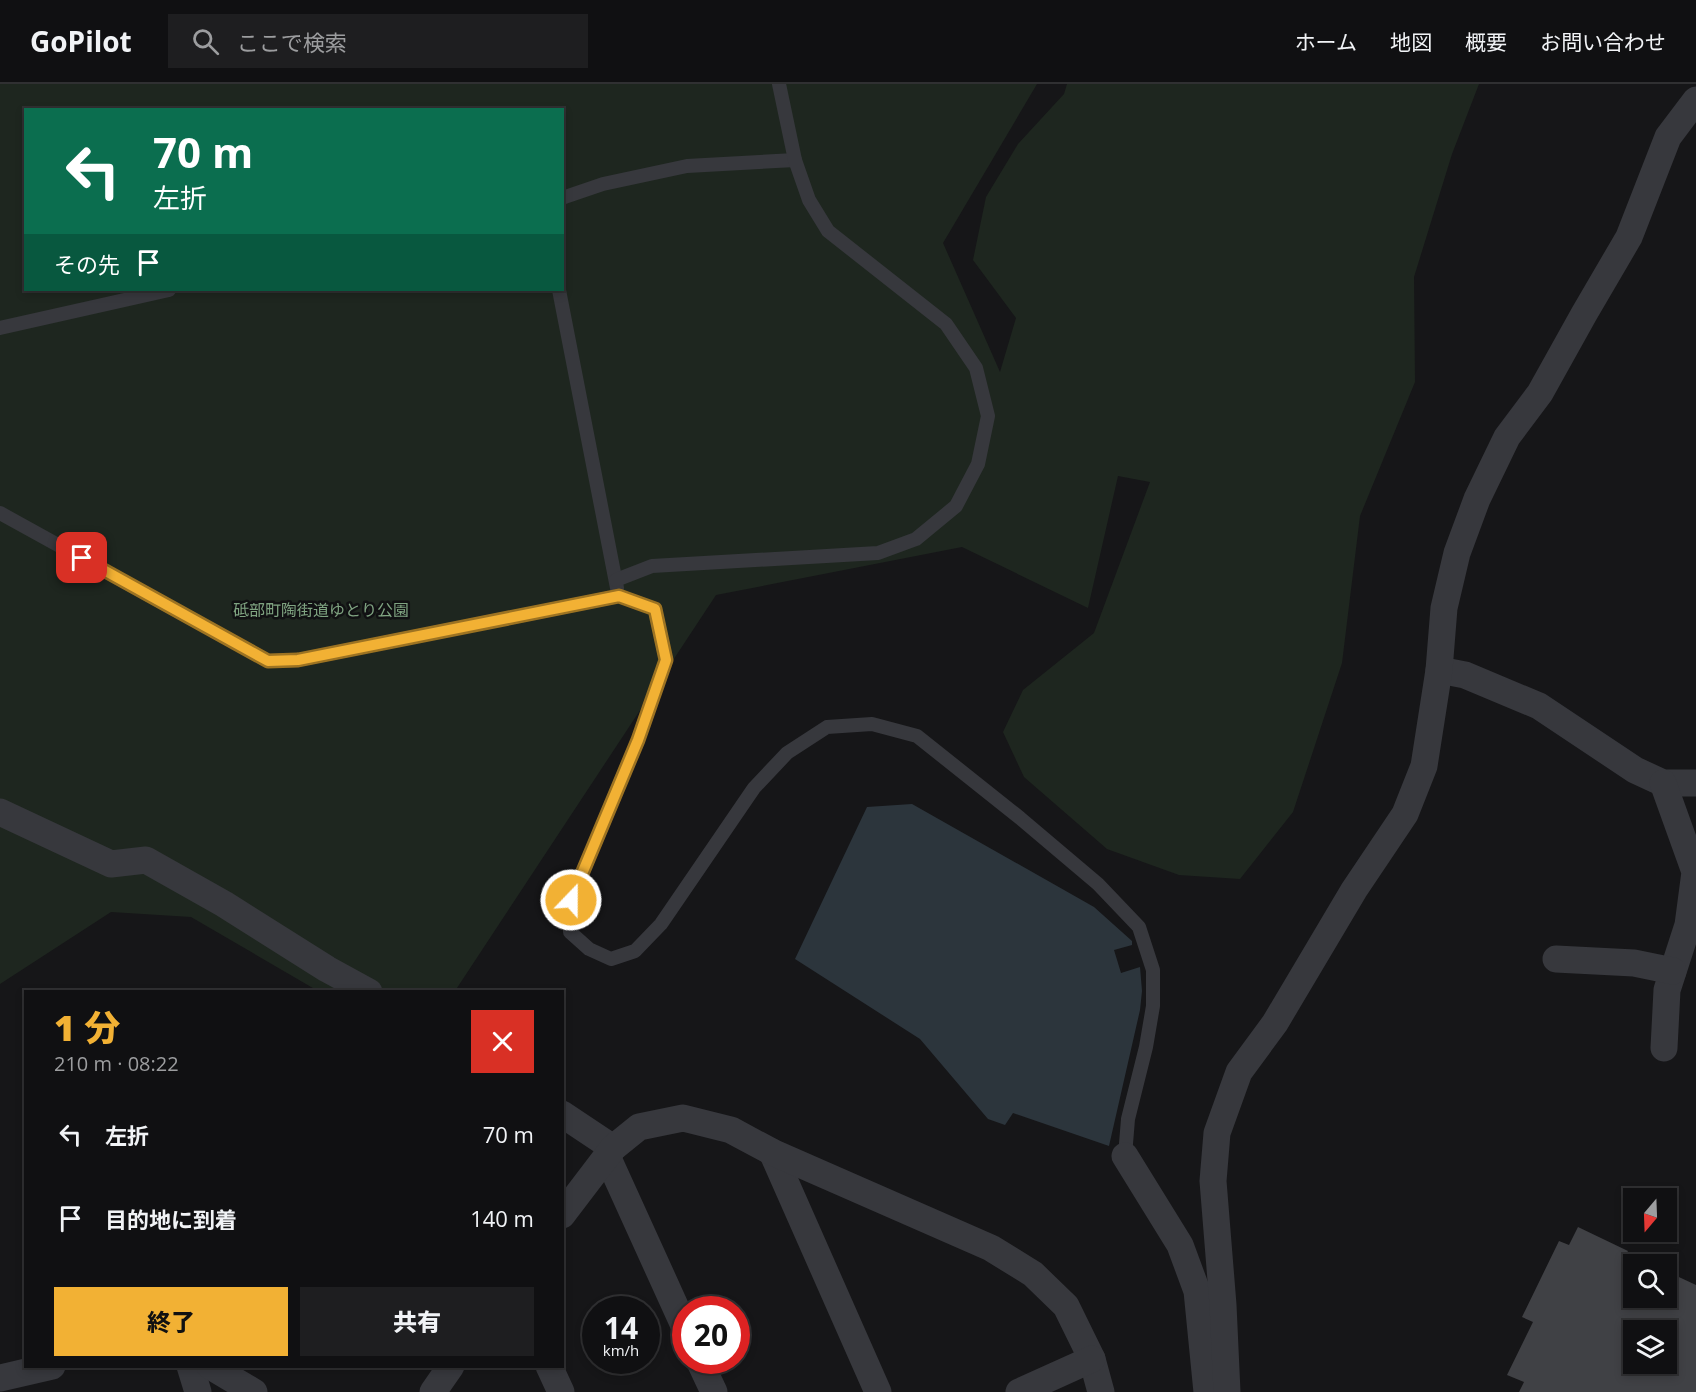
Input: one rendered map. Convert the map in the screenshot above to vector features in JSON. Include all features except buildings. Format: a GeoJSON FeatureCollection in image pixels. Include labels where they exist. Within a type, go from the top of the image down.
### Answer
{"type":"FeatureCollection","features":[{"type":"Feature","properties":{"kind":"street"},"geometry":{"type":"LineString","coordinates":[[1227,1392],[1213,1181],[1217,1133],[1239,1072],[1275,1023],[1354,890],[1405,814],[1424,766],[1439,670],[1447,597],[1457,553],[1477,499],[1507,437],[1540,393],[1629,237],[1668,137],[1696,100]]}},
{"type":"Feature","properties":{"kind":"street"},"geometry":{"type":"LineString","coordinates":[[1439,670],[1465,675],[1539,705],[1635,770],[1663,783],[1696,783]]}},
{"type":"Feature","properties":{"kind":"street"},"geometry":{"type":"LineString","coordinates":[[1663,783],[1695,872],[1688,925],[1667,990],[1664,1048]]}},
{"type":"Feature","properties":{"kind":"street"},"geometry":{"type":"LineString","coordinates":[[0,812],[111,864],[146,860],[224,904],[327,969],[365,990]]}},
{"type":"Feature","properties":{"kind":"street"},"geometry":{"type":"LineString","coordinates":[[1556,959],[1634,963],[1673,971]]}},
{"type":"Feature","properties":{"kind":"street"},"geometry":{"type":"LineString","coordinates":[[564,1116],[610,1152],[672,1297]]}},
{"type":"Feature","properties":{"kind":"street"},"geometry":{"type":"LineString","coordinates":[[564,1212],[610,1152],[639,1127],[683,1118],[731,1130],[772,1152],[991,1248],[1034,1274],[1066,1306],[1092,1359],[1101,1392]]}},
{"type":"Feature","properties":{"kind":"street"},"geometry":{"type":"LineString","coordinates":[[772,1152],[878,1392]]}},
{"type":"Feature","properties":{"kind":"street"},"geometry":{"type":"LineString","coordinates":[[1125,1156],[1180,1245],[1197,1291],[1206,1392]]}},
{"type":"Feature","properties":{"kind":"street"},"geometry":{"type":"LineString","coordinates":[[1019,1392],[1092,1359]]}},
{"type":"Feature","properties":{"kind":"street"},"geometry":{"type":"LineString","coordinates":[[0,1378],[43,1368]]}},
{"type":"Feature","properties":{"kind":"street"},"geometry":{"type":"LineString","coordinates":[[191,1368],[198,1392]]}},
{"type":"Feature","properties":{"kind":"street"},"geometry":{"type":"LineString","coordinates":[[213,1368],[254,1392]]}},
{"type":"Feature","properties":{"kind":"street"},"geometry":{"type":"LineString","coordinates":[[433,1392],[450,1368]]}},
{"type":"Feature","properties":{"kind":"street"},"geometry":{"type":"LineString","coordinates":[[550,1368],[561,1392]]}},
{"type":"Feature","properties":{"kind":"street"},"geometry":{"type":"LineString","coordinates":[[706,1374],[714,1392]]}},
{"type":"Feature","properties":{"kind":"lane"},"geometry":{"type":"LineString","coordinates":[[616,580],[652,566],[878,554],[916,539],[956,506],[978,464],[988,416],[976,368],[946,324],[828,231],[809,200],[795,160],[779,84]]}},
{"type":"Feature","properties":{"kind":"lane"},"geometry":{"type":"LineString","coordinates":[[564,197],[603,184],[687,166],[795,160]]}},
{"type":"Feature","properties":{"kind":"lane"},"geometry":{"type":"LineString","coordinates":[[0,328],[165,291]]}},
{"type":"Feature","properties":{"kind":"lane"},"geometry":{"type":"LineString","coordinates":[[559,291],[619,596]]}},
{"type":"Feature","properties":{"kind":"lane"},"geometry":{"type":"LineString","coordinates":[[0,513],[268,661],[298,660],[619,596],[655,609],[666,660],[638,740],[571,900],[570,932],[589,949],[611,959],[635,951],[661,924],[754,788],[787,753],[826,727],[872,724],[917,736],[1098,884],[1139,927],[1153,970],[1153,1006],[1146,1047],[1128,1119],[1125,1156]]}},
{"type":"Feature","properties":{"kind":"green space","name":"砥部町陶街道ゆとり公園"},"geometry":{"type":"Polygon","coordinates":[[[0,84],[1037,84],[943,243],[1000,372],[1016,318],[973,260],[986,197],[1018,144],[1064,94],[1067,84],[1479,84],[1452,154],[1414,277],[1415,382],[1360,516],[1342,663],[1293,812],[1240,879],[1179,875],[1107,849],[1024,777],[1003,732],[1023,690],[1094,633],[1150,482],[1118,476],[1088,608],[962,547],[716,595],[456,990],[316,990],[191,917],[111,912],[0,984],[0,84]]]}},
{"type":"Feature","properties":{"kind":"shaded area"},"geometry":{"type":"Polygon","coordinates":[[[912,804],[1094,907],[1132,941],[1132,945],[1114,950],[1121,973],[1140,967],[1142,991],[1140,1010],[1109,1146],[1013,1113],[1005,1125],[988,1119],[920,1039],[795,959],[867,807],[912,804]]]}},
{"type":"Feature","properties":{"kind":"route"},"geometry":{"type":"LineString","coordinates":[[82,558],[268,661],[298,660],[619,596],[655,609],[666,660],[638,740],[571,900]]}}]}
